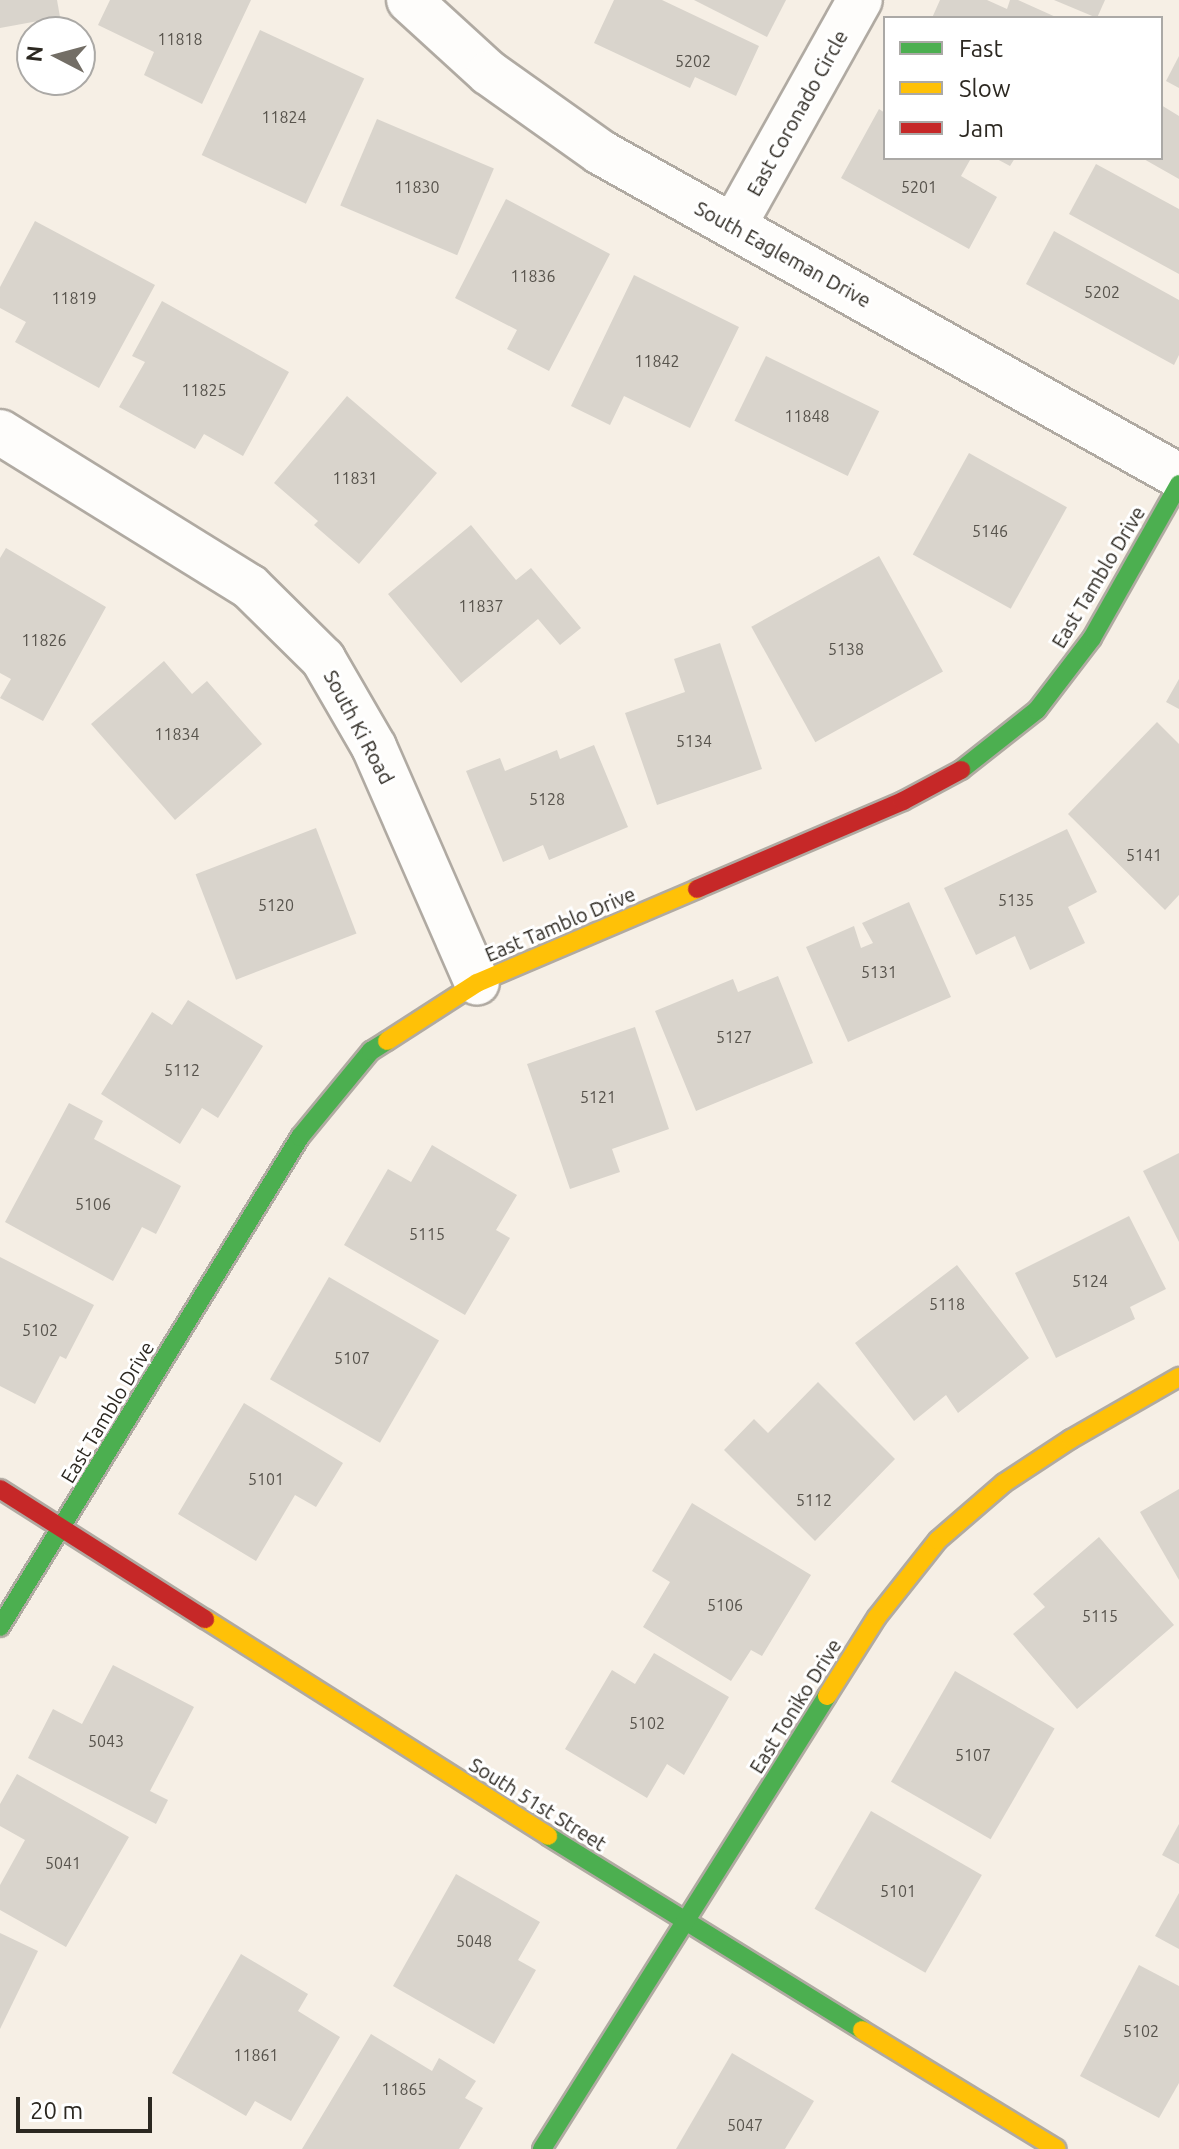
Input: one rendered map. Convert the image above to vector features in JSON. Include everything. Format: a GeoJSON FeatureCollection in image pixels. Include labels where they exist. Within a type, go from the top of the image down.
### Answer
{"type":"FeatureCollection","features":[{"type":"Feature","properties":{"kind":"street","name":"South Eagleman Drive"},"geometry":{"type":"LineString","coordinates":[[409,0],[489,73],[600,152],[1179,476]]}},
{"type":"Feature","properties":{"kind":"street","name":"East Coronado Circle"},"geometry":{"type":"LineString","coordinates":[[734,225],[860,0]]}},
{"type":"Feature","properties":{"kind":"street","name":"South Ki Road"},"geometry":{"type":"LineString","coordinates":[[0,432],[250,587],[323,659],[374,747],[477,983]]}},
{"type":"Feature","properties":{"kind":"street","name":"East Tamblo Drive"},"geometry":{"type":"LineString","coordinates":[[0,1627],[300,1137],[371,1051],[477,983],[903,801],[966,767],[1037,710],[1092,638],[1179,484]]}},
{"type":"Feature","properties":{"kind":"street","name":"East Toniko Drive"},"geometry":{"type":"LineString","coordinates":[[542,2149],[877,1617],[938,1540],[1004,1483],[1071,1439],[1179,1377]]}},
{"type":"Feature","properties":{"kind":"street","name":"South 51st Street"},"geometry":{"type":"LineString","coordinates":[[0,1489],[684,1922],[1057,2149]]}},
{"type":"Feature","properties":{"kind":"building"},"geometry":{"type":"Polygon","coordinates":[[[0,0],[57,0],[60,16],[16,16],[16,25],[0,28],[0,0]]]}},
{"type":"Feature","properties":{"kind":"building"},"geometry":{"type":"Polygon","coordinates":[[[110,0],[251,0],[202,104],[144,75],[154,52],[98,25],[110,0]]]}},
{"type":"Feature","properties":{"kind":"building"},"geometry":{"type":"Polygon","coordinates":[[[614,0],[662,0],[759,46],[736,96],[695,77],[690,88],[594,43],[614,0]]]}},
{"type":"Feature","properties":{"kind":"building"},"geometry":{"type":"Polygon","coordinates":[[[694,0],[786,0],[767,37],[694,0]]]}},
{"type":"Feature","properties":{"kind":"building"},"geometry":{"type":"Polygon","coordinates":[[[940,0],[987,0],[1007,9],[1010,0],[1018,0],[1054,16],[933,16],[940,0]]]}},
{"type":"Feature","properties":{"kind":"building"},"geometry":{"type":"Polygon","coordinates":[[[1054,0],[1105,0],[1098,16],[1054,0]]]}},
{"type":"Feature","properties":{"kind":"building"},"geometry":{"type":"Polygon","coordinates":[[[260,30],[364,79],[306,204],[202,155],[260,30]]]}},
{"type":"Feature","properties":{"kind":"building"},"geometry":{"type":"Polygon","coordinates":[[[1179,56],[1179,88],[1166,81],[1179,56]]]}},
{"type":"Feature","properties":{"kind":"building"},"geometry":{"type":"Polygon","coordinates":[[[1163,106],[1179,116],[1179,179],[1146,160],[1163,160],[1163,106]]]}},
{"type":"Feature","properties":{"kind":"building"},"geometry":{"type":"Polygon","coordinates":[[[879,109],[883,112],[883,160],[970,160],[961,176],[997,197],[969,249],[841,178],[879,109]]]}},
{"type":"Feature","properties":{"kind":"building"},"geometry":{"type":"Polygon","coordinates":[[[377,119],[494,169],[457,255],[340,206],[377,119]]]}},
{"type":"Feature","properties":{"kind":"building"},"geometry":{"type":"Polygon","coordinates":[[[999,160],[1014,160],[1010,166],[999,160]]]}},
{"type":"Feature","properties":{"kind":"building"},"geometry":{"type":"Polygon","coordinates":[[[1096,164],[1179,209],[1179,274],[1069,214],[1096,164]]]}},
{"type":"Feature","properties":{"kind":"building"},"geometry":{"type":"Polygon","coordinates":[[[506,199],[610,254],[549,371],[507,349],[517,330],[455,298],[506,199]]]}},
{"type":"Feature","properties":{"kind":"building"},"geometry":{"type":"Polygon","coordinates":[[[35,221],[155,285],[99,388],[15,342],[26,322],[0,308],[0,287],[35,221]]]}},
{"type":"Feature","properties":{"kind":"building"},"geometry":{"type":"Polygon","coordinates":[[[1054,231],[1179,300],[1179,355],[1174,365],[1026,284],[1054,231]]]}},
{"type":"Feature","properties":{"kind":"building"},"geometry":{"type":"Polygon","coordinates":[[[634,275],[739,327],[690,428],[624,396],[610,425],[571,406],[634,275]]]}},
{"type":"Feature","properties":{"kind":"building"},"geometry":{"type":"Polygon","coordinates":[[[162,301],[289,372],[243,456],[204,434],[195,449],[119,407],[145,362],[132,356],[162,301]]]}},
{"type":"Feature","properties":{"kind":"building"},"geometry":{"type":"Polygon","coordinates":[[[766,356],[879,411],[848,476],[734,421],[766,356]]]}},
{"type":"Feature","properties":{"kind":"building"},"geometry":{"type":"Polygon","coordinates":[[[347,396],[437,473],[359,564],[314,525],[318,521],[274,483],[347,396]]]}},
{"type":"Feature","properties":{"kind":"building"},"geometry":{"type":"Polygon","coordinates":[[[969,453],[1067,507],[1011,609],[913,554],[969,453]]]}},
{"type":"Feature","properties":{"kind":"building"},"geometry":{"type":"Polygon","coordinates":[[[471,525],[516,580],[531,568],[581,628],[560,645],[538,619],[461,683],[388,594],[471,525]]]}},
{"type":"Feature","properties":{"kind":"building"},"geometry":{"type":"Polygon","coordinates":[[[6,548],[106,607],[43,721],[0,698],[11,679],[0,673],[0,558],[6,548]]]}},
{"type":"Feature","properties":{"kind":"building"},"geometry":{"type":"Polygon","coordinates":[[[879,556],[943,671],[815,742],[751,627],[879,556]]]}},
{"type":"Feature","properties":{"kind":"building"},"geometry":{"type":"Polygon","coordinates":[[[720,643],[762,769],[657,805],[625,713],[685,692],[674,659],[720,643]]]}},
{"type":"Feature","properties":{"kind":"building"},"geometry":{"type":"Polygon","coordinates":[[[164,661],[192,694],[207,681],[262,744],[175,820],[91,724],[164,661]]]}},
{"type":"Feature","properties":{"kind":"building"},"geometry":{"type":"Polygon","coordinates":[[[1179,679],[1179,709],[1166,702],[1179,679]]]}},
{"type":"Feature","properties":{"kind":"building"},"geometry":{"type":"Polygon","coordinates":[[[1157,722],[1179,744],[1179,895],[1165,910],[1068,814],[1157,722]]]}},
{"type":"Feature","properties":{"kind":"building"},"geometry":{"type":"Polygon","coordinates":[[[594,745],[628,827],[549,860],[543,845],[503,862],[466,771],[500,758],[505,771],[557,750],[560,759],[594,745]]]}},
{"type":"Feature","properties":{"kind":"building"},"geometry":{"type":"Polygon","coordinates":[[[316,828],[356,933],[236,980],[196,874],[316,828]]]}},
{"type":"Feature","properties":{"kind":"building"},"geometry":{"type":"Polygon","coordinates":[[[1067,829],[1097,892],[1068,907],[1085,943],[1030,970],[1015,936],[976,955],[944,888],[1067,829]]]}},
{"type":"Feature","properties":{"kind":"building"},"geometry":{"type":"Polygon","coordinates":[[[909,902],[951,997],[848,1042],[806,947],[854,926],[861,948],[873,943],[862,923],[909,902]]]}},
{"type":"Feature","properties":{"kind":"building"},"geometry":{"type":"Polygon","coordinates":[[[778,976],[813,1063],[696,1111],[655,1011],[733,979],[738,992],[778,976]]]}},
{"type":"Feature","properties":{"kind":"building"},"geometry":{"type":"Polygon","coordinates":[[[188,1000],[263,1046],[218,1118],[202,1108],[180,1144],[101,1094],[152,1012],[172,1025],[188,1000]]]}},
{"type":"Feature","properties":{"kind":"building"},"geometry":{"type":"Polygon","coordinates":[[[635,1027],[669,1129],[612,1149],[620,1172],[570,1189],[527,1064],[635,1027]]]}},
{"type":"Feature","properties":{"kind":"building"},"geometry":{"type":"Polygon","coordinates":[[[69,1103],[103,1121],[94,1139],[181,1186],[156,1234],[142,1227],[113,1281],[5,1222],[69,1103]]]}},
{"type":"Feature","properties":{"kind":"building"},"geometry":{"type":"Polygon","coordinates":[[[432,1145],[517,1195],[496,1230],[510,1238],[465,1315],[344,1245],[388,1169],[411,1182],[432,1145]]]}},
{"type":"Feature","properties":{"kind":"building"},"geometry":{"type":"Polygon","coordinates":[[[1179,1153],[1179,1242],[1143,1171],[1179,1153]]]}},
{"type":"Feature","properties":{"kind":"building"},"geometry":{"type":"Polygon","coordinates":[[[1129,1216],[1166,1289],[1130,1307],[1135,1319],[1056,1358],[1015,1273],[1129,1216]]]}},
{"type":"Feature","properties":{"kind":"building"},"geometry":{"type":"Polygon","coordinates":[[[0,1257],[94,1305],[66,1359],[60,1356],[35,1404],[0,1386],[0,1257]]]}},
{"type":"Feature","properties":{"kind":"building"},"geometry":{"type":"Polygon","coordinates":[[[957,1265],[1029,1358],[958,1413],[946,1395],[914,1421],[855,1343],[957,1265]]]}},
{"type":"Feature","properties":{"kind":"building"},"geometry":{"type":"Polygon","coordinates":[[[329,1277],[439,1340],[380,1443],[270,1379],[329,1277]]]}},
{"type":"Feature","properties":{"kind":"building"},"geometry":{"type":"Polygon","coordinates":[[[818,1382],[895,1459],[815,1541],[724,1450],[754,1419],[768,1433],[818,1382]]]}},
{"type":"Feature","properties":{"kind":"building"},"geometry":{"type":"Polygon","coordinates":[[[244,1403],[343,1463],[316,1507],[295,1495],[256,1561],[178,1514],[244,1403]]]}},
{"type":"Feature","properties":{"kind":"building"},"geometry":{"type":"Polygon","coordinates":[[[1179,1489],[1179,1580],[1140,1512],[1179,1489]]]}},
{"type":"Feature","properties":{"kind":"building"},"geometry":{"type":"Polygon","coordinates":[[[692,1503],[811,1575],[762,1656],[751,1650],[731,1681],[643,1627],[670,1582],[652,1571],[692,1503]]]}},
{"type":"Feature","properties":{"kind":"building"},"geometry":{"type":"Polygon","coordinates":[[[1099,1537],[1174,1625],[1077,1709],[1013,1634],[1045,1607],[1033,1594],[1099,1537]]]}},
{"type":"Feature","properties":{"kind":"building"},"geometry":{"type":"Polygon","coordinates":[[[654,1653],[729,1697],[684,1775],[667,1764],[647,1798],[565,1749],[612,1670],[635,1684],[654,1653]]]}},
{"type":"Feature","properties":{"kind":"building"},"geometry":{"type":"Polygon","coordinates":[[[113,1665],[194,1707],[150,1791],[168,1800],[156,1824],[28,1758],[53,1709],[82,1724],[113,1665]]]}},
{"type":"Feature","properties":{"kind":"building"},"geometry":{"type":"Polygon","coordinates":[[[955,1671],[1055,1728],[991,1839],[891,1782],[955,1671]]]}},
{"type":"Feature","properties":{"kind":"building"},"geometry":{"type":"Polygon","coordinates":[[[17,1774],[129,1837],[66,1947],[0,1910],[0,1885],[25,1840],[0,1826],[0,1804],[17,1774]]]}},
{"type":"Feature","properties":{"kind":"building"},"geometry":{"type":"Polygon","coordinates":[[[871,1811],[982,1875],[925,1973],[814,1909],[871,1811]]]}},
{"type":"Feature","properties":{"kind":"building"},"geometry":{"type":"Polygon","coordinates":[[[1179,1824],[1179,1864],[1162,1855],[1179,1824]]]}},
{"type":"Feature","properties":{"kind":"building"},"geometry":{"type":"Polygon","coordinates":[[[456,1874],[540,1922],[518,1960],[536,1970],[494,2044],[393,1986],[456,1874]]]}},
{"type":"Feature","properties":{"kind":"building"},"geometry":{"type":"Polygon","coordinates":[[[1179,1893],[1179,1949],[1155,1936],[1179,1893]]]}},
{"type":"Feature","properties":{"kind":"building"},"geometry":{"type":"Polygon","coordinates":[[[0,1933],[38,1951],[0,2029],[0,1933]]]}},
{"type":"Feature","properties":{"kind":"building"},"geometry":{"type":"Polygon","coordinates":[[[241,1954],[308,1994],[298,2011],[340,2037],[291,2121],[255,2101],[246,2116],[172,2073],[241,1954]]]}},
{"type":"Feature","properties":{"kind":"building"},"geometry":{"type":"Polygon","coordinates":[[[1139,1965],[1179,1986],[1179,2083],[1159,2118],[1080,2076],[1139,1965]]]}},
{"type":"Feature","properties":{"kind":"building"},"geometry":{"type":"Polygon","coordinates":[[[371,2034],[432,2071],[439,2058],[476,2081],[465,2098],[483,2108],[459,2149],[302,2149],[371,2034]]]}},
{"type":"Feature","properties":{"kind":"building"},"geometry":{"type":"Polygon","coordinates":[[[732,2053],[814,2101],[785,2149],[676,2149],[732,2053]]]}},
{"type":"Feature","properties":{"kind":"traffic: fast"},"geometry":{"type":"LineString","coordinates":[[961,770],[1037,710],[1092,638],[1179,484]]}},
{"type":"Feature","properties":{"kind":"traffic: fast"},"geometry":{"type":"LineString","coordinates":[[0,1627],[300,1137],[371,1051],[387,1041]]}},
{"type":"Feature","properties":{"kind":"traffic: fast"},"geometry":{"type":"LineString","coordinates":[[542,2149],[827,1696]]}},
{"type":"Feature","properties":{"kind":"traffic: fast"},"geometry":{"type":"LineString","coordinates":[[548,1836],[862,2030]]}},
{"type":"Feature","properties":{"kind":"traffic: slow"},"geometry":{"type":"LineString","coordinates":[[387,1041],[477,983],[697,889]]}},
{"type":"Feature","properties":{"kind":"traffic: slow"},"geometry":{"type":"LineString","coordinates":[[827,1696],[877,1617],[938,1540],[1004,1483],[1071,1439],[1179,1377]]}},
{"type":"Feature","properties":{"kind":"traffic: slow"},"geometry":{"type":"LineString","coordinates":[[205,1619],[548,1836]]}},
{"type":"Feature","properties":{"kind":"traffic: slow"},"geometry":{"type":"LineString","coordinates":[[862,2030],[1057,2149]]}},
{"type":"Feature","properties":{"kind":"traffic: jam"},"geometry":{"type":"LineString","coordinates":[[697,889],[903,801],[961,770]]}},
{"type":"Feature","properties":{"kind":"traffic: jam"},"geometry":{"type":"LineString","coordinates":[[0,1489],[205,1619]]}}]}
